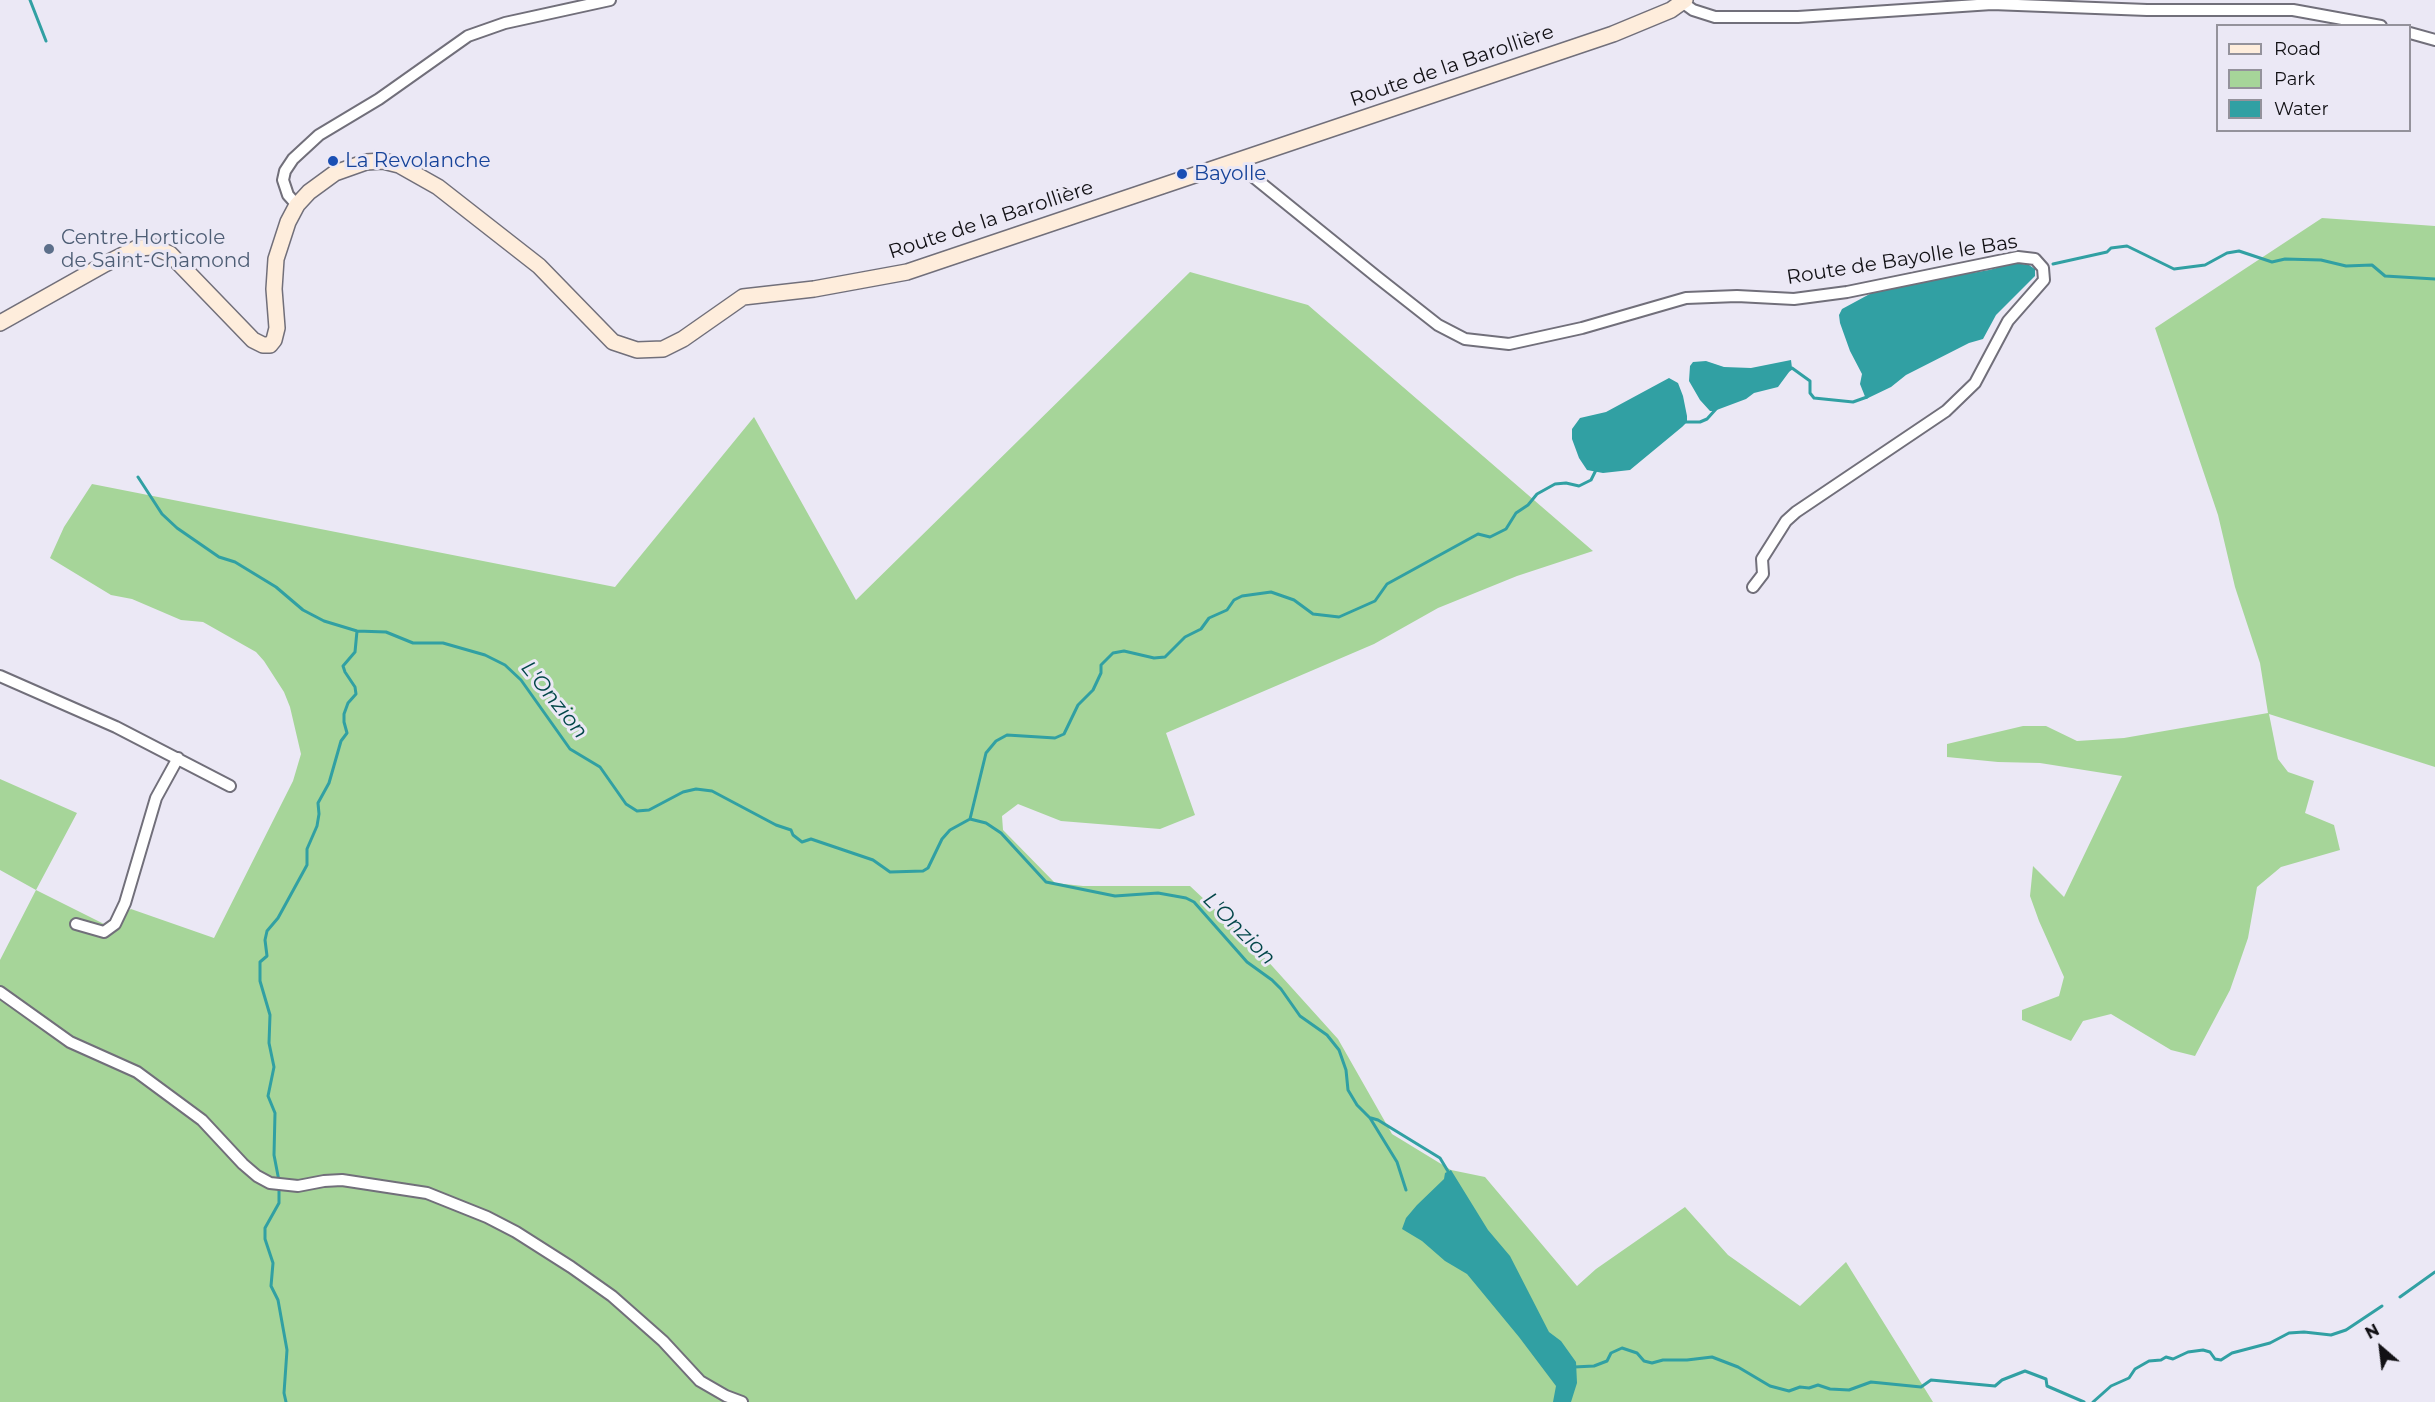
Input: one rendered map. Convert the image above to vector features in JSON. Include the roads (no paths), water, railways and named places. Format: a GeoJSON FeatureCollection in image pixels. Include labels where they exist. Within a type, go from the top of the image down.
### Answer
{"type":"FeatureCollection","features":[{"type":"Feature","properties":{"kind":"main road","name":"Route de la Barollière"},"geometry":{"type":"LineString","coordinates":[[0,323],[105,264],[137,248],[153,246],[170,254],[253,340],[270,345],[277,328],[274,289],[276,259],[288,222],[297,205],[323,180],[346,168],[366,162],[383,161],[399,165],[438,187],[539,266],[612,342],[637,350],[663,349],[683,339],[743,297],[814,289],[907,272],[1613,34],[1671,10],[1684,1]]}},
{"type":"Feature","properties":{"kind":"street"},"geometry":{"type":"LineString","coordinates":[[297,205],[288,195],[283,180],[285,171],[293,159],[319,135],[379,99],[468,36],[505,23],[610,0]]}},
{"type":"Feature","properties":{"kind":"street"},"geometry":{"type":"LineString","coordinates":[[1684,1],[1693,10],[1715,17],[1798,17],[1992,4],[2081,9],[2293,10],[2370,24]]}},
{"type":"Feature","properties":{"kind":"street"},"geometry":{"type":"LineString","coordinates":[[2411,34],[2435,40]]}},
{"type":"Feature","properties":{"kind":"street","name":"Route de Bayolle le Bas"},"geometry":{"type":"LineString","coordinates":[[1239,160],[1251,175],[1377,277],[1438,325],[1465,339],[1509,344],[1582,328],[1686,298],[1737,296],[1794,299],[1847,291],[2018,257],[2035,259],[2043,268],[2044,280],[2008,321],[1974,383],[1946,411],[1786,521],[1762,559],[1763,574],[1754,587]]}},
{"type":"Feature","properties":{"kind":"street"},"geometry":{"type":"LineString","coordinates":[[0,676],[116,727],[230,786]]}},
{"type":"Feature","properties":{"kind":"street"},"geometry":{"type":"LineString","coordinates":[[76,924],[104,932],[115,924],[125,903],[156,798],[178,758]]}},
{"type":"Feature","properties":{"kind":"street"},"geometry":{"type":"LineString","coordinates":[[0,992],[70,1042],[138,1072],[202,1120],[243,1164],[270,1183],[298,1186],[342,1180],[427,1193],[487,1217],[516,1232],[612,1296],[663,1341],[700,1381],[742,1402]]}},
{"type":"Feature","properties":{"kind":"water"},"geometry":{"type":"Polygon","coordinates":[[[2015,263],[2029,265],[2035,269],[2035,276],[1996,315],[1983,339],[1969,343],[1906,375],[1891,387],[1866,399],[1860,384],[1862,374],[1850,351],[1840,323],[1839,315],[1842,309],[1879,289],[1989,270],[2015,263]]]}},
{"type":"Feature","properties":{"kind":"water"},"geometry":{"type":"Polygon","coordinates":[[[1791,360],[1792,368],[1778,387],[1754,393],[1746,399],[1714,411],[1710,411],[1700,400],[1689,381],[1690,366],[1693,362],[1706,361],[1724,367],[1751,368],[1791,360]]]}},
{"type":"Feature","properties":{"kind":"water"},"geometry":{"type":"Polygon","coordinates":[[[1669,378],[1678,383],[1683,396],[1687,422],[1630,470],[1603,473],[1587,470],[1579,458],[1572,439],[1572,429],[1580,418],[1606,412],[1669,378]]]}},
{"type":"Feature","properties":{"kind":"water"},"geometry":{"type":"Polygon","coordinates":[[[1451,1170],[1488,1230],[1510,1256],[1549,1332],[1561,1341],[1576,1362],[1577,1383],[1571,1402],[1553,1402],[1556,1386],[1467,1274],[1445,1261],[1422,1241],[1402,1229],[1406,1218],[1444,1179],[1445,1173],[1451,1170]]]}},
{"type":"Feature","properties":{"kind":"waterway","name":"L'Onzion"},"geometry":{"type":"LineString","coordinates":[[30,0],[46,41]]}},
{"type":"Feature","properties":{"kind":"waterway"},"geometry":{"type":"LineString","coordinates":[[2053,264],[2107,252],[2111,248],[2127,246],[2174,269],[2205,265],[2227,253],[2239,251],[2272,262],[2285,259],[2321,260],[2346,266],[2372,265],[2385,276],[2435,279]]}},
{"type":"Feature","properties":{"kind":"waterway"},"geometry":{"type":"LineString","coordinates":[[1789,370],[1792,368],[1810,381],[1810,393],[1814,398],[1853,402],[1867,397]]}},
{"type":"Feature","properties":{"kind":"waterway"},"geometry":{"type":"LineString","coordinates":[[1686,422],[1700,422],[1707,419],[1716,409]]}},
{"type":"Feature","properties":{"kind":"waterway"},"geometry":{"type":"LineString","coordinates":[[970,819],[986,753],[996,741],[1007,735],[1055,738],[1064,734],[1078,705],[1093,690],[1101,673],[1101,665],[1113,653],[1124,651],[1154,658],[1165,657],[1185,637],[1201,629],[1209,618],[1227,610],[1234,600],[1242,596],[1271,592],[1294,600],[1313,614],[1339,617],[1375,601],[1387,584],[1478,534],[1490,537],[1506,529],[1516,513],[1528,505],[1537,494],[1555,484],[1566,483],[1579,486],[1591,480],[1596,470]]}},
{"type":"Feature","properties":{"kind":"waterway","name":"L'Onzion"},"geometry":{"type":"LineString","coordinates":[[138,477],[162,514],[177,528],[219,557],[235,562],[276,587],[303,610],[324,621],[357,631],[386,632],[413,643],[443,643],[485,655],[505,665],[521,680],[570,749],[600,767],[626,804],[637,811],[649,810],[683,792],[696,789],[712,791],[776,825],[791,830],[793,835],[802,842],[811,839],[873,860],[890,872],[923,871],[928,868],[942,839],[950,830],[970,819],[986,823],[1001,833],[1046,882],[1115,896],[1158,893],[1186,898],[1194,902],[1247,962],[1272,980],[1300,1016],[1327,1035],[1339,1050],[1346,1070],[1348,1090],[1357,1105],[1370,1118],[1397,1162],[1406,1190]]}},
{"type":"Feature","properties":{"kind":"waterway"},"geometry":{"type":"LineString","coordinates":[[279,1181],[274,1155],[275,1113],[268,1096],[274,1067],[269,1043],[270,1015],[260,981],[260,962],[267,956],[265,940],[267,931],[278,918],[307,865],[307,849],[317,826],[318,803],[329,783],[341,741],[347,733],[344,714],[348,703],[356,694],[355,687],[343,666],[355,652],[357,631]]}},
{"type":"Feature","properties":{"kind":"waterway","name":"L'Onzion"},"geometry":{"type":"LineString","coordinates":[[1371,1118],[1440,1158],[1449,1173]]}},
{"type":"Feature","properties":{"kind":"waterway"},"geometry":{"type":"LineString","coordinates":[[279,1190],[279,1203],[265,1228],[265,1239],[273,1263],[271,1286],[278,1300],[287,1350],[284,1393],[286,1402]]}},
{"type":"Feature","properties":{"kind":"waterway"},"geometry":{"type":"LineString","coordinates":[[2400,1297],[2435,1272]]}},
{"type":"Feature","properties":{"kind":"waterway"},"geometry":{"type":"LineString","coordinates":[[2093,1402],[2111,1386],[2129,1378],[2135,1369],[2149,1361],[2166,1357],[2173,1359],[2188,1352],[2203,1350],[2210,1352],[2215,1359],[2221,1360],[2232,1353],[2270,1343],[2289,1333],[2331,1335],[2346,1330],[2382,1306]]}},
{"type":"Feature","properties":{"kind":"waterway"},"geometry":{"type":"LineString","coordinates":[[1574,1367],[1594,1366],[1607,1361],[1611,1353],[1622,1348],[1637,1353],[1644,1361],[1652,1363],[1663,1360],[1712,1357],[1738,1367],[1770,1386],[1789,1391],[1818,1385],[1830,1389],[1849,1390],[1871,1382],[1921,1387],[1931,1380],[1995,1386],[2002,1380],[2025,1371],[2046,1379],[2047,1386],[2084,1402]]}},
{"type":"Feature","properties":{"kind":"place","name":"La Revolanche"},"geometry":{"type":"Point","coordinates":[333,161]}},
{"type":"Feature","properties":{"kind":"place","name":"Bayolle"},"geometry":{"type":"Point","coordinates":[1182,174]}},
{"type":"Feature","properties":{"kind":"place","name":"Centre Horticole de Saint-Chamond"},"geometry":{"type":"Point","coordinates":[49,249]}}]}
